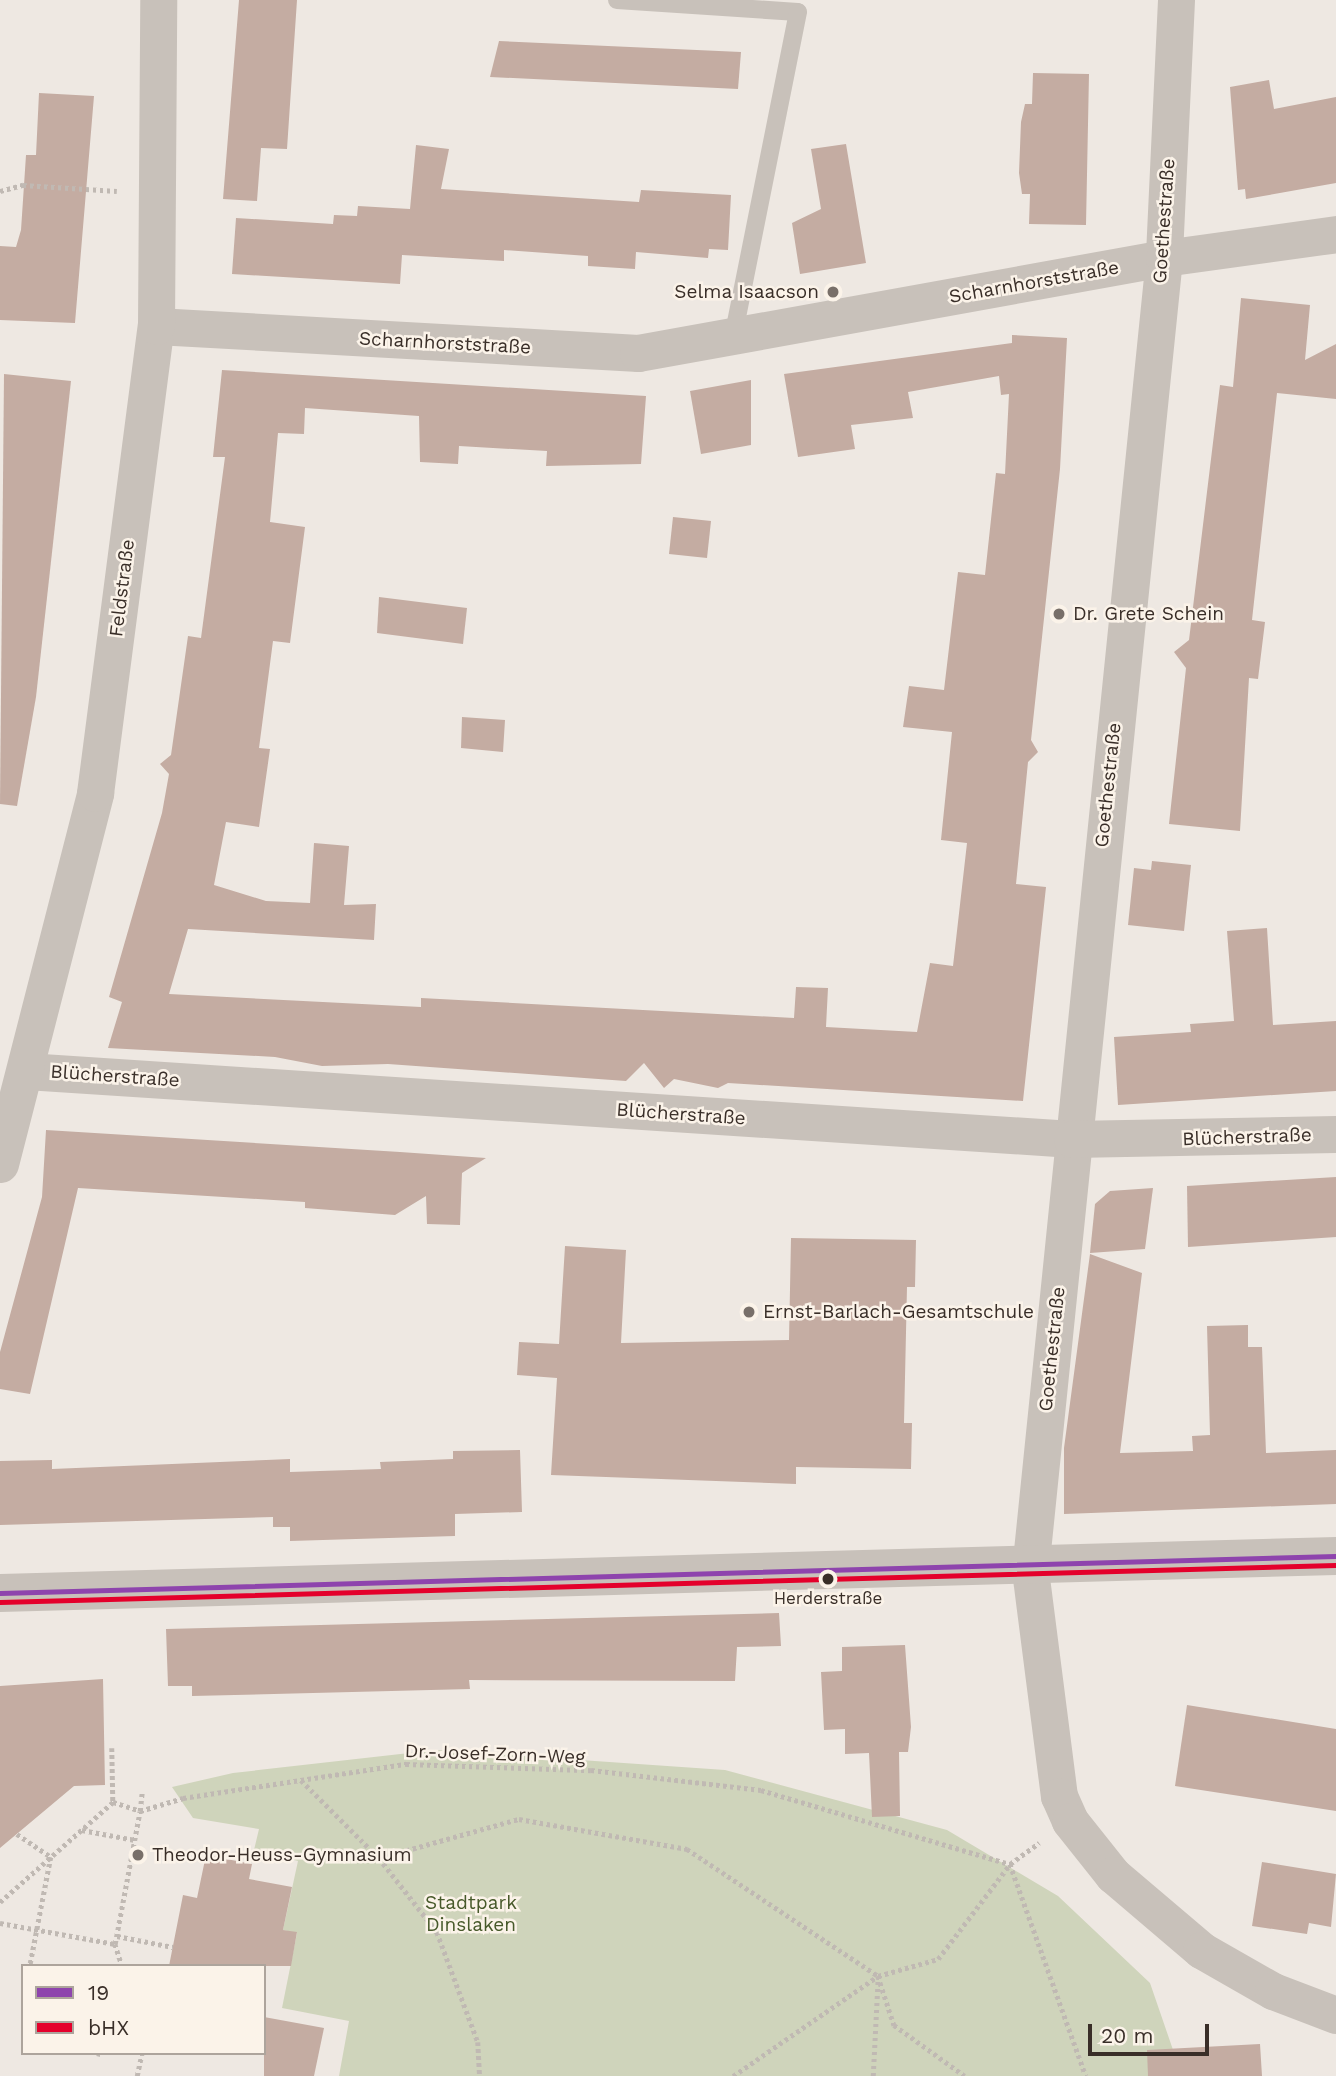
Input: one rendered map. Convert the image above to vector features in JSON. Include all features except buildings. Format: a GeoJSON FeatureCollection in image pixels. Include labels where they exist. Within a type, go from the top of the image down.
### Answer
{"type":"FeatureCollection","features":[{"type":"Feature","properties":{"kind":"street","name":"Feldstraße"},"geometry":{"type":"LineString","coordinates":[[0,1164],[95,793],[156,327],[158,0]]}},
{"type":"Feature","properties":{"kind":"street","name":"Goethestraße"},"geometry":{"type":"LineString","coordinates":[[1030,1570],[1164,258],[1176,0]]}},
{"type":"Feature","properties":{"kind":"street","name":"Scharnhorststraße"},"geometry":{"type":"LineString","coordinates":[[156,327],[638,354],[1164,258],[1336,234]]}},
{"type":"Feature","properties":{"kind":"street","name":"Blücherstraße"},"geometry":{"type":"LineString","coordinates":[[26,1070],[1072,1139],[1336,1134]]}},
{"type":"Feature","properties":{"kind":"street"},"geometry":{"type":"LineString","coordinates":[[0,1594],[1030,1570],[1336,1556]]}},
{"type":"Feature","properties":{"kind":"street"},"geometry":{"type":"LineString","coordinates":[[1030,1570],[1059,1796],[1070,1821],[1113,1875],[1201,1950],[1273,1991],[1336,2015]]}},
{"type":"Feature","properties":{"kind":"lane"},"geometry":{"type":"LineString","coordinates":[[617,0],[798,12],[733,336]]}},
{"type":"Feature","properties":{"kind":"path"},"geometry":{"type":"LineString","coordinates":[[0,191],[63,185],[156,195]]}},
{"type":"Feature","properties":{"kind":"path"},"geometry":{"type":"LineString","coordinates":[[0,1902],[113,1802],[112,1748]]}},
{"type":"Feature","properties":{"kind":"path","name":"Dr.-Josef-Zorn-Weg"},"geometry":{"type":"LineString","coordinates":[[140,1811],[300,1779],[406,1764],[591,1770],[761,1790],[1010,1864]]}},
{"type":"Feature","properties":{"kind":"path"},"geometry":{"type":"LineString","coordinates":[[300,1779],[379,1858],[437,1932],[478,2042],[480,2076]]}},
{"type":"Feature","properties":{"kind":"path"},"geometry":{"type":"LineString","coordinates":[[120,1964],[115,1944],[142,1793]]}},
{"type":"Feature","properties":{"kind":"path"},"geometry":{"type":"LineString","coordinates":[[113,1802],[140,1811]]}},
{"type":"Feature","properties":{"kind":"path"},"geometry":{"type":"LineString","coordinates":[[379,1858],[519,1819],[687,1849],[878,1976],[894,2025],[965,2076]]}},
{"type":"Feature","properties":{"kind":"path"},"geometry":{"type":"LineString","coordinates":[[733,2076],[878,1976],[938,1959],[1010,1864],[1070,1821]]}},
{"type":"Feature","properties":{"kind":"path"},"geometry":{"type":"LineString","coordinates":[[82,1830],[135,1840]]}},
{"type":"Feature","properties":{"kind":"path"},"geometry":{"type":"LineString","coordinates":[[17,1834],[51,1857]]}},
{"type":"Feature","properties":{"kind":"path"},"geometry":{"type":"LineString","coordinates":[[30,1964],[51,1857]]}},
{"type":"Feature","properties":{"kind":"path"},"geometry":{"type":"LineString","coordinates":[[1010,1864],[1086,2076]]}},
{"type":"Feature","properties":{"kind":"path"},"geometry":{"type":"LineString","coordinates":[[0,1923],[115,1944]]}},
{"type":"Feature","properties":{"kind":"path"},"geometry":{"type":"LineString","coordinates":[[117,1936],[173,1947]]}},
{"type":"Feature","properties":{"kind":"path"},"geometry":{"type":"LineString","coordinates":[[873,2076],[878,1976]]}},
{"type":"Feature","properties":{"kind":"path"},"geometry":{"type":"LineString","coordinates":[[137,2076],[142,2055]]}},
{"type":"Feature","properties":{"kind":"green space","name":"Stadtpark Dinslaken"},"geometry":{"type":"Polygon","coordinates":[[[436,1750],[725,1770],[947,1830],[1058,1896],[1150,1983],[1182,2076],[339,2076],[349,2021],[282,2008],[297,1933],[283,1930],[298,1861],[254,1850],[259,1829],[193,1818],[172,1787],[233,1773],[436,1750]]]}},
{"type":"Feature","properties":{"kind":"transit line","name":"19"},"geometry":{"type":"LineString","coordinates":[[0,1593],[1336,1556]]}},
{"type":"Feature","properties":{"kind":"transit line","name":"bHX"},"geometry":{"type":"LineString","coordinates":[[0,1602],[1336,1565]]}},
{"type":"Feature","properties":{"kind":"place","name":"Selma Isaacson"},"geometry":{"type":"Point","coordinates":[833,292]}},
{"type":"Feature","properties":{"kind":"place","name":"Dr. Grete Schein"},"geometry":{"type":"Point","coordinates":[1059,614]}},
{"type":"Feature","properties":{"kind":"place","name":"Ernst-Barlach-Gesamtschule"},"geometry":{"type":"Point","coordinates":[749,1312]}},
{"type":"Feature","properties":{"kind":"place","name":"Herderstraße"},"geometry":{"type":"Point","coordinates":[828,1579]}},
{"type":"Feature","properties":{"kind":"place","name":"Theodor-Heuss-Gymnasium"},"geometry":{"type":"Point","coordinates":[138,1855]}}]}
